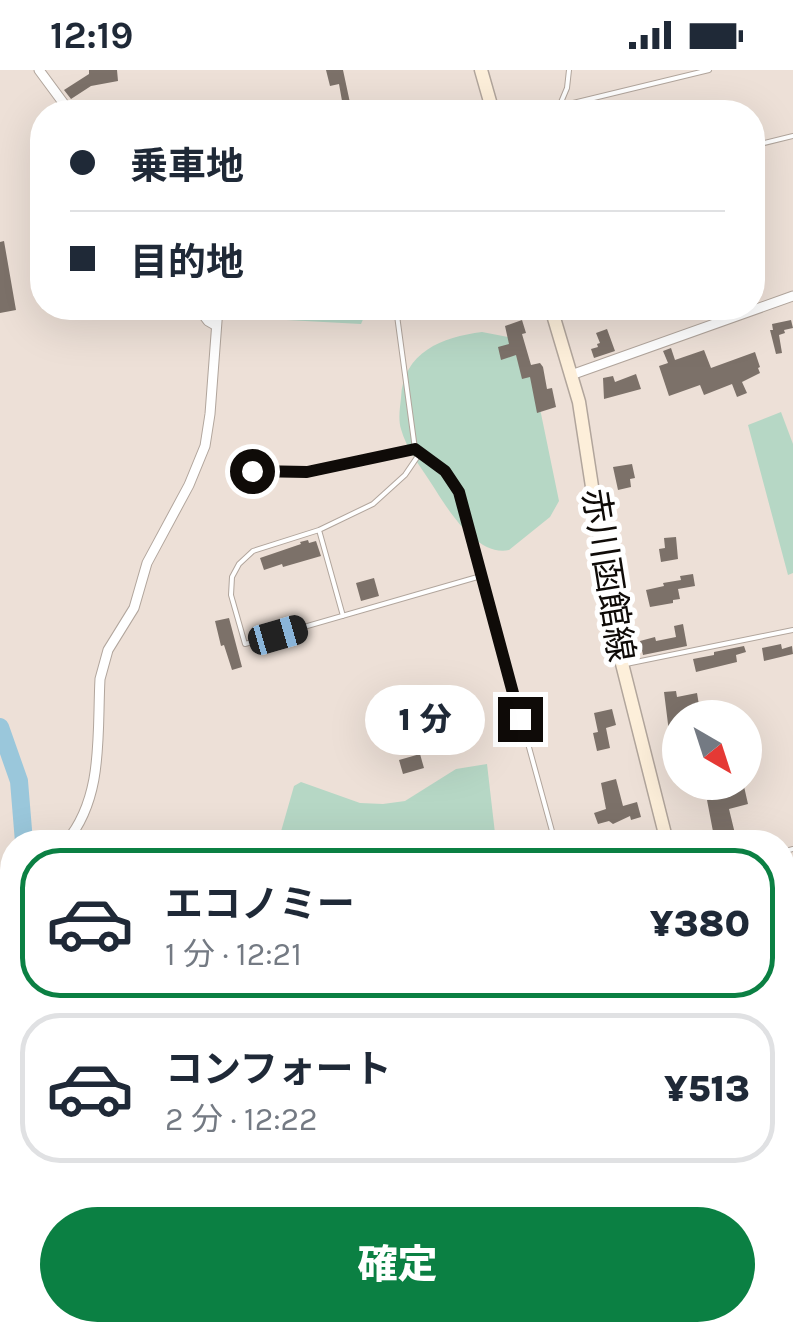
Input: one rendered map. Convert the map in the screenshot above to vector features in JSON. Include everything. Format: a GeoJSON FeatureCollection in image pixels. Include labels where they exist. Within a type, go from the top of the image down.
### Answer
{"type":"FeatureCollection","features":[{"type":"Feature","properties":{"kind":"main road"},"geometry":{"type":"LineString","coordinates":[[482,70],[490,100]]}},
{"type":"Feature","properties":{"kind":"main road","name":"赤川函館線"},"geometry":{"type":"LineString","coordinates":[[555,320],[586,443],[601,558],[621,665],[664,830]]}},
{"type":"Feature","properties":{"kind":"street"},"geometry":{"type":"LineString","coordinates":[[39,70],[61,100]]}},
{"type":"Feature","properties":{"kind":"street"},"geometry":{"type":"LineString","coordinates":[[765,306],[793,296]]}},
{"type":"Feature","properties":{"kind":"street"},"geometry":{"type":"LineString","coordinates":[[207,320],[216,325]]}},
{"type":"Feature","properties":{"kind":"street"},"geometry":{"type":"LineString","coordinates":[[76,830],[94,788],[103,663],[134,608],[148,563],[205,446],[217,320]]}},
{"type":"Feature","properties":{"kind":"street"},"geometry":{"type":"LineString","coordinates":[[571,375],[726,320]]}},
{"type":"Feature","properties":{"kind":"lane"},"geometry":{"type":"LineString","coordinates":[[562,100],[569,70]]}},
{"type":"Feature","properties":{"kind":"lane"},"geometry":{"type":"LineString","coordinates":[[587,100],[709,70]]}},
{"type":"Feature","properties":{"kind":"lane"},"geometry":{"type":"LineString","coordinates":[[765,143],[793,136]]}},
{"type":"Feature","properties":{"kind":"lane"},"geometry":{"type":"LineString","coordinates":[[398,320],[418,451],[405,476],[374,504],[319,530],[253,551],[240,564],[232,577],[231,595],[245,644],[480,576]]}},
{"type":"Feature","properties":{"kind":"lane"},"geometry":{"type":"LineString","coordinates":[[252,471],[307,472],[418,451],[445,471],[459,492],[552,830]]}},
{"type":"Feature","properties":{"kind":"lane"},"geometry":{"type":"LineString","coordinates":[[319,530],[342,616]]}},
{"type":"Feature","properties":{"kind":"lane"},"geometry":{"type":"LineString","coordinates":[[621,665],[793,630]]}},
{"type":"Feature","properties":{"kind":"green space"},"geometry":{"type":"Polygon","coordinates":[[[287,320],[363,320],[361,324],[287,320]]]}},
{"type":"Feature","properties":{"kind":"green space"},"geometry":{"type":"Polygon","coordinates":[[[482,332],[508,337],[531,365],[559,501],[550,517],[509,550],[485,546],[463,528],[414,457],[400,421],[403,382],[417,358],[439,343],[482,332]]]}},
{"type":"Feature","properties":{"kind":"green space"},"geometry":{"type":"Polygon","coordinates":[[[781,412],[793,444],[793,573],[788,575],[748,425],[781,412]]]}},
{"type":"Feature","properties":{"kind":"green space"},"geometry":{"type":"Polygon","coordinates":[[[487,764],[495,830],[281,830],[294,786],[301,782],[360,803],[383,804],[405,801],[456,769],[487,764]]]}},
{"type":"Feature","properties":{"kind":"building"},"geometry":{"type":"Polygon","coordinates":[[[89,70],[117,70],[118,81],[91,86],[71,99],[64,90],[89,74],[89,70]]]}},
{"type":"Feature","properties":{"kind":"building"},"geometry":{"type":"Polygon","coordinates":[[[326,70],[343,70],[349,100],[342,100],[339,84],[330,86],[326,70]]]}},
{"type":"Feature","properties":{"kind":"building"},"geometry":{"type":"Polygon","coordinates":[[[4,241],[16,310],[0,313],[0,242],[4,241]]]}},
{"type":"Feature","properties":{"kind":"building"},"geometry":{"type":"Polygon","coordinates":[[[522,320],[531,365],[540,363],[543,367],[556,407],[537,413],[530,377],[522,379],[516,355],[501,360],[498,347],[509,344],[505,326],[522,320]]]}},
{"type":"Feature","properties":{"kind":"building"},"geometry":{"type":"Polygon","coordinates":[[[791,320],[793,328],[779,335],[782,353],[776,354],[772,324],[791,320]]]}},
{"type":"Feature","properties":{"kind":"building"},"geometry":{"type":"Polygon","coordinates":[[[607,329],[615,351],[594,358],[591,349],[600,343],[596,333],[607,329]]]}},
{"type":"Feature","properties":{"kind":"building"},"geometry":{"type":"Polygon","coordinates":[[[671,348],[675,360],[704,350],[711,368],[755,352],[760,373],[742,382],[747,393],[737,397],[732,384],[704,395],[700,385],[669,396],[659,366],[668,363],[663,351],[671,348]]]}},
{"type":"Feature","properties":{"kind":"building"},"geometry":{"type":"Polygon","coordinates":[[[636,374],[641,389],[604,399],[603,378],[613,376],[615,382],[636,374]]]}},
{"type":"Feature","properties":{"kind":"building"},"geometry":{"type":"Polygon","coordinates":[[[632,464],[635,478],[630,479],[631,487],[618,490],[613,467],[632,464]]]}},
{"type":"Feature","properties":{"kind":"building"},"geometry":{"type":"Polygon","coordinates":[[[676,537],[678,559],[661,562],[659,549],[665,548],[664,538],[676,537]]]}},
{"type":"Feature","properties":{"kind":"building"},"geometry":{"type":"Polygon","coordinates":[[[308,540],[316,541],[321,556],[264,570],[260,558],[308,540]]]}},
{"type":"Feature","properties":{"kind":"building"},"geometry":{"type":"Polygon","coordinates":[[[693,574],[695,586],[678,589],[680,599],[650,607],[646,590],[693,574]]]}},
{"type":"Feature","properties":{"kind":"building"},"geometry":{"type":"Polygon","coordinates":[[[374,578],[379,596],[361,601],[356,583],[374,578]]]}},
{"type":"Feature","properties":{"kind":"building"},"geometry":{"type":"Polygon","coordinates":[[[229,618],[242,667],[232,670],[215,621],[229,618]]]}},
{"type":"Feature","properties":{"kind":"building"},"geometry":{"type":"Polygon","coordinates":[[[683,624],[687,646],[643,655],[640,641],[676,637],[674,626],[683,624]]]}},
{"type":"Feature","properties":{"kind":"building"},"geometry":{"type":"Polygon","coordinates":[[[781,644],[782,649],[792,646],[793,654],[764,661],[762,648],[781,644]]]}},
{"type":"Feature","properties":{"kind":"building"},"geometry":{"type":"Polygon","coordinates":[[[744,646],[746,652],[736,655],[737,662],[696,672],[693,659],[744,646]]]}},
{"type":"Feature","properties":{"kind":"building"},"geometry":{"type":"Polygon","coordinates":[[[676,691],[677,697],[697,693],[698,700],[665,700],[664,692],[676,691]]]}},
{"type":"Feature","properties":{"kind":"building"},"geometry":{"type":"Polygon","coordinates":[[[612,709],[616,725],[606,728],[610,748],[597,751],[594,713],[612,709]]]}},
{"type":"Feature","properties":{"kind":"building"},"geometry":{"type":"Polygon","coordinates":[[[420,754],[424,768],[403,774],[399,760],[420,754]]]}},
{"type":"Feature","properties":{"kind":"building"},"geometry":{"type":"Polygon","coordinates":[[[616,779],[623,806],[637,802],[641,817],[598,824],[594,813],[606,809],[601,783],[616,779]]]}},
{"type":"Feature","properties":{"kind":"building"},"geometry":{"type":"Polygon","coordinates":[[[707,800],[747,800],[748,804],[729,809],[734,830],[713,830],[707,800]]]}},
{"type":"Feature","properties":{"kind":"waterway"},"geometry":{"type":"LineString","coordinates":[[0,727],[19,781],[23,830]]}},
{"type":"Feature","properties":{"kind":"route"},"geometry":{"type":"LineString","coordinates":[[252,471],[307,472],[415,449],[445,471],[459,492],[520,719]]}}]}
